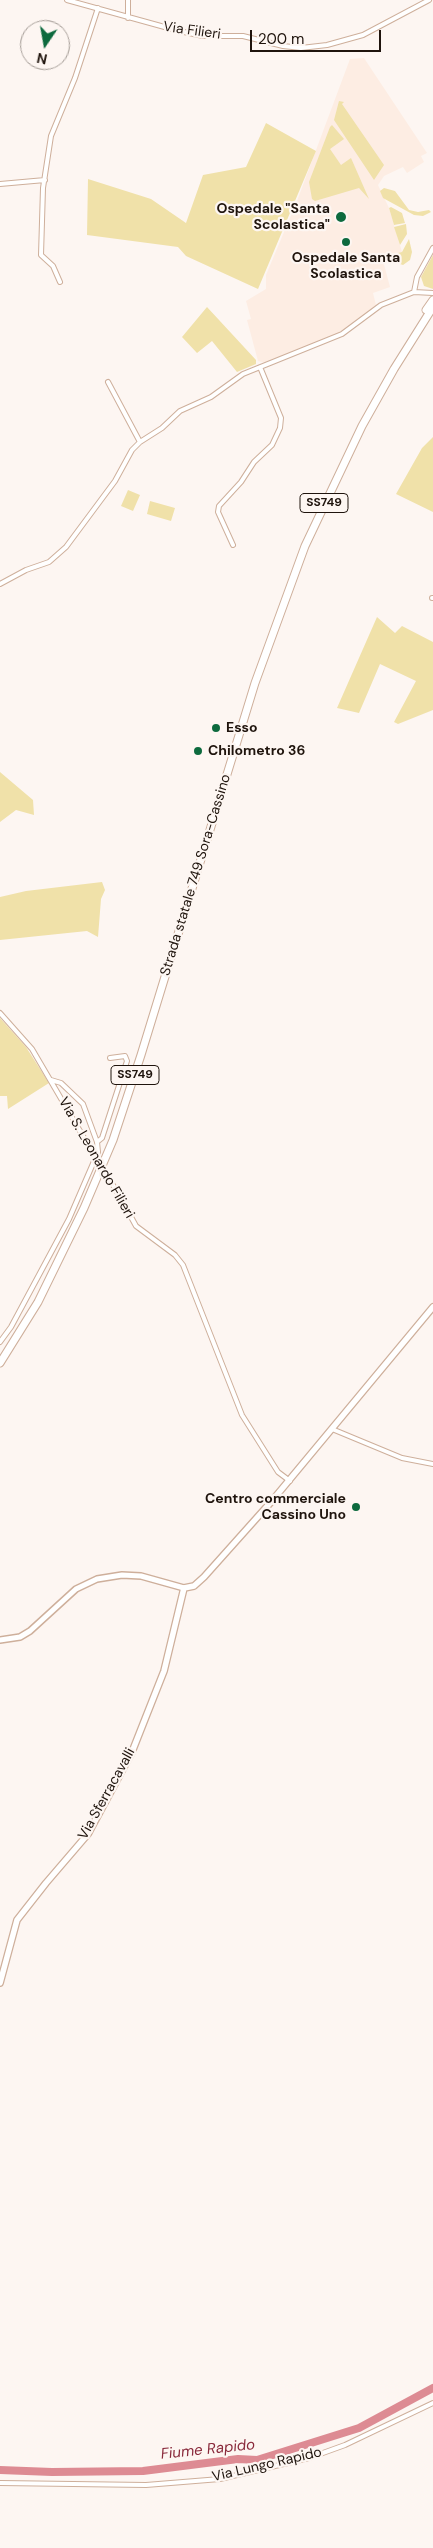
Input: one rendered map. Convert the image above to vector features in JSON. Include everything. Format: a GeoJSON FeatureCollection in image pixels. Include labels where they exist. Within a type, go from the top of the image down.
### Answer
{"type":"FeatureCollection","features":[{"type":"Feature","properties":{"kind":"highway"},"geometry":{"type":"LineString","coordinates":[[423,323],[433,300]]}},
{"type":"Feature","properties":{"kind":"highway","name":"Strada statale 749 Sora-Cassino"},"geometry":{"type":"LineString","coordinates":[[0,1363],[38,1302],[84,1208],[113,1140],[141,1055],[255,683],[304,546],[362,426],[433,307]]}},
{"type":"Feature","properties":{"kind":"highway"},"geometry":{"type":"LineString","coordinates":[[423,323],[433,312]]}},
{"type":"Feature","properties":{"kind":"main road"},"geometry":{"type":"LineString","coordinates":[[184,1588],[194,1586],[204,1577],[290,1481],[433,1307]]}},
{"type":"Feature","properties":{"kind":"main road","name":"Via Sferracavalli"},"geometry":{"type":"LineString","coordinates":[[0,1983],[17,1920],[88,1834],[132,1752],[164,1671],[184,1588]]}},
{"type":"Feature","properties":{"kind":"street","name":"Via Filieri"},"geometry":{"type":"LineString","coordinates":[[67,0],[128,18],[203,36],[243,36],[282,46],[301,48],[327,45],[364,35],[429,0]]}},
{"type":"Feature","properties":{"kind":"street"},"geometry":{"type":"LineString","coordinates":[[128,0],[128,18]]}},
{"type":"Feature","properties":{"kind":"street"},"geometry":{"type":"LineString","coordinates":[[60,282],[53,266],[41,255],[44,180],[51,136],[75,78],[98,8]]}},
{"type":"Feature","properties":{"kind":"street"},"geometry":{"type":"LineString","coordinates":[[0,184],[44,180]]}},
{"type":"Feature","properties":{"kind":"street"},"geometry":{"type":"LineString","coordinates":[[414,292],[417,277],[433,248]]}},
{"type":"Feature","properties":{"kind":"street"},"geometry":{"type":"LineString","coordinates":[[0,584],[26,570],[49,562],[66,547],[115,481],[132,450],[140,442],[162,428],[180,411],[211,397],[243,374],[342,334],[381,305],[414,292],[433,293]]}},
{"type":"Feature","properties":{"kind":"street"},"geometry":{"type":"LineString","coordinates":[[233,545],[218,512],[219,506],[241,482],[254,462],[272,444],[280,428],[281,418],[260,367]]}},
{"type":"Feature","properties":{"kind":"street"},"geometry":{"type":"LineString","coordinates":[[108,382],[140,442]]}},
{"type":"Feature","properties":{"kind":"street","name":"Via S. Leonardo Filieri"},"geometry":{"type":"LineString","coordinates":[[0,1014],[32,1049],[136,1226],[175,1255],[183,1266],[242,1415],[278,1472],[290,1481]]}},
{"type":"Feature","properties":{"kind":"street"},"geometry":{"type":"LineString","coordinates":[[97,1142],[102,1138],[128,1061],[125,1056],[110,1058]]}},
{"type":"Feature","properties":{"kind":"street"},"geometry":{"type":"LineString","coordinates":[[0,1342],[11,1327],[69,1219],[98,1152],[97,1142],[83,1104],[61,1083],[51,1080]]}},
{"type":"Feature","properties":{"kind":"street"},"geometry":{"type":"LineString","coordinates":[[331,1429],[402,1458],[433,1464]]}},
{"type":"Feature","properties":{"kind":"street"},"geometry":{"type":"LineString","coordinates":[[0,1640],[20,1636],[30,1631],[76,1589],[97,1579],[122,1575],[141,1576],[184,1588]]}},
{"type":"Feature","properties":{"kind":"street","name":"Via Lungo Rapido"},"geometry":{"type":"LineString","coordinates":[[0,2483],[146,2485],[220,2479],[308,2458],[345,2445],[433,2403]]}},
{"type":"Feature","properties":{"kind":"shaded area","name":"Ospedale \"Santa Scolastica\""},"geometry":{"type":"Polygon","coordinates":[[[364,58],[427,153],[421,156],[424,162],[407,173],[403,167],[384,176],[378,185],[389,208],[402,252],[382,257],[390,287],[373,293],[376,305],[345,331],[266,363],[258,361],[247,320],[251,319],[246,301],[266,289],[266,275],[297,201],[350,59],[364,58]]]}},
{"type":"Feature","properties":{"kind":"shaded area"},"geometry":{"type":"Polygon","coordinates":[[[339,101],[344,102],[342,104],[384,165],[374,180],[334,120],[339,101]]]}},
{"type":"Feature","properties":{"kind":"shaded area"},"geometry":{"type":"Polygon","coordinates":[[[266,123],[316,151],[258,289],[186,256],[178,247],[87,235],[88,179],[151,199],[186,223],[203,175],[246,167],[266,123]]]}},
{"type":"Feature","properties":{"kind":"shaded area"},"geometry":{"type":"Polygon","coordinates":[[[332,125],[344,139],[330,149],[341,165],[351,158],[369,199],[359,188],[315,201],[312,199],[309,182],[332,125]]]}},
{"type":"Feature","properties":{"kind":"shaded area"},"geometry":{"type":"Polygon","coordinates":[[[384,188],[395,191],[409,210],[418,212],[429,210],[431,212],[423,216],[414,215],[383,198],[380,191],[384,188]]]}},
{"type":"Feature","properties":{"kind":"shaded area"},"geometry":{"type":"Polygon","coordinates":[[[391,207],[402,213],[405,223],[394,225],[389,208],[391,207]]]}},
{"type":"Feature","properties":{"kind":"shaded area"},"geometry":{"type":"Polygon","coordinates":[[[406,224],[407,234],[400,245],[394,227],[406,224]]]}},
{"type":"Feature","properties":{"kind":"shaded area"},"geometry":{"type":"Polygon","coordinates":[[[409,239],[412,252],[410,260],[403,265],[394,262],[390,255],[402,252],[409,239]]]}},
{"type":"Feature","properties":{"kind":"shaded area"},"geometry":{"type":"Polygon","coordinates":[[[433,255],[433,289],[424,286],[421,277],[433,255]]]}},
{"type":"Feature","properties":{"kind":"shaded area"},"geometry":{"type":"Polygon","coordinates":[[[207,307],[256,360],[256,364],[237,372],[212,341],[197,353],[182,337],[207,307]]]}},
{"type":"Feature","properties":{"kind":"shaded area"},"geometry":{"type":"Polygon","coordinates":[[[433,437],[433,512],[396,494],[422,448],[433,437]]]}},
{"type":"Feature","properties":{"kind":"shaded area"},"geometry":{"type":"Polygon","coordinates":[[[128,490],[140,495],[133,511],[121,506],[128,490]]]}},
{"type":"Feature","properties":{"kind":"shaded area"},"geometry":{"type":"Polygon","coordinates":[[[150,501],[175,508],[171,521],[147,514],[150,501]]]}},
{"type":"Feature","properties":{"kind":"shaded area"},"geometry":{"type":"Polygon","coordinates":[[[377,617],[395,633],[402,626],[433,642],[433,710],[398,724],[394,722],[416,681],[380,664],[359,713],[337,708],[377,617]]]}},
{"type":"Feature","properties":{"kind":"shaded area"},"geometry":{"type":"Polygon","coordinates":[[[0,772],[33,800],[34,815],[16,810],[0,822],[0,772]]]}},
{"type":"Feature","properties":{"kind":"shaded area"},"geometry":{"type":"Polygon","coordinates":[[[102,882],[105,890],[101,899],[98,937],[87,931],[0,940],[0,897],[26,891],[102,882]]]}},
{"type":"Feature","properties":{"kind":"shaded area"},"geometry":{"type":"Polygon","coordinates":[[[0,1018],[26,1047],[49,1083],[8,1109],[7,1096],[0,1096],[0,1018]]]}},
{"type":"Feature","properties":{"kind":"waterway","name":"Fiume Rapido"},"geometry":{"type":"LineString","coordinates":[[0,2470],[52,2472],[143,2471],[238,2459],[257,2460],[359,2428],[433,2388]]}},
{"type":"Feature","properties":{"kind":"place","name":"Ospedale \"Santa Scolastica\""},"geometry":{"type":"Point","coordinates":[341,217]}},
{"type":"Feature","properties":{"kind":"place","name":"Ospedale Santa Scolastica"},"geometry":{"type":"Point","coordinates":[346,242]}},
{"type":"Feature","properties":{"kind":"place","name":"Esso"},"geometry":{"type":"Point","coordinates":[216,728]}},
{"type":"Feature","properties":{"kind":"place","name":"Chilometro 36"},"geometry":{"type":"Point","coordinates":[198,751]}},
{"type":"Feature","properties":{"kind":"place","name":"Centro commerciale Cassino Uno"},"geometry":{"type":"Point","coordinates":[356,1507]}}]}
